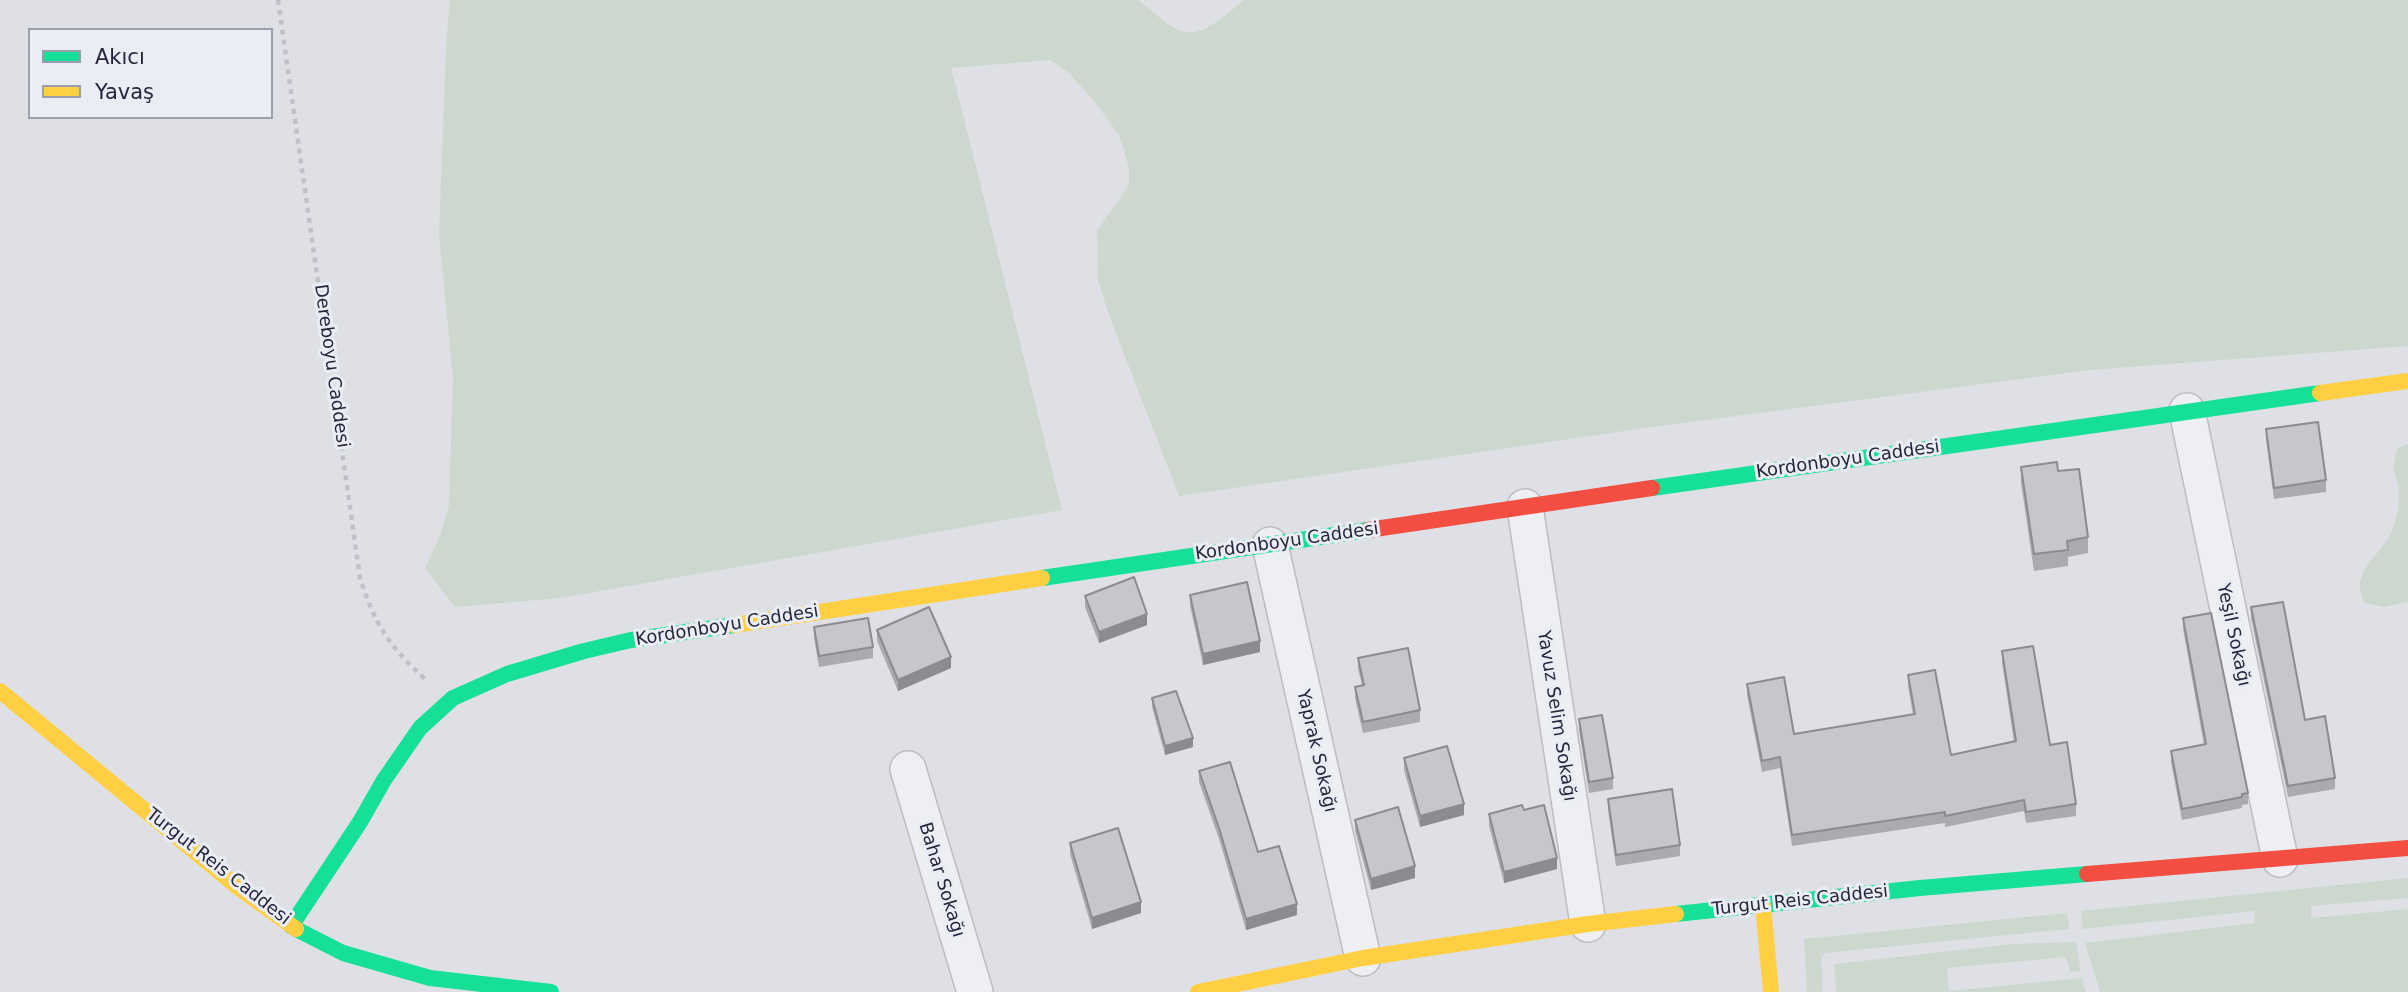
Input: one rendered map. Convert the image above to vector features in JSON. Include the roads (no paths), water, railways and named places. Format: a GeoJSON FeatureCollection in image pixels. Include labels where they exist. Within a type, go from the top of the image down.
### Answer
{"type":"FeatureCollection","features":[{"type":"Feature","properties":{"kind":"street","name":"Kordonboyu Caddesi"},"geometry":{"type":"LineString","coordinates":[[291,926],[360,822],[384,780],[421,728],[453,698],[507,674],[584,651],[631,639],[1525,507],[2408,381]]}},
{"type":"Feature","properties":{"kind":"street","name":"Yeşil Sokağı"},"geometry":{"type":"LineString","coordinates":[[2187,411],[2280,859]]}},
{"type":"Feature","properties":{"kind":"street","name":"Yavuz Selim Sokağı"},"geometry":{"type":"LineString","coordinates":[[1525,507],[1588,924]]}},
{"type":"Feature","properties":{"kind":"street","name":"Yaprak Sokağı"},"geometry":{"type":"LineString","coordinates":[[1270,545],[1363,958]]}},
{"type":"Feature","properties":{"kind":"street","name":"Turgut Reis Caddesi"},"geometry":{"type":"LineString","coordinates":[[0,691],[239,888],[291,926],[343,953],[463,987],[551,992]]}},
{"type":"Feature","properties":{"kind":"street","name":"Bahar Sokağı"},"geometry":{"type":"LineString","coordinates":[[908,769],[975,992]]}},
{"type":"Feature","properties":{"kind":"street","name":"Turgut Reis Caddesi"},"geometry":{"type":"LineString","coordinates":[[1198,992],[1363,958],[1588,924],[1920,888],[2408,848]]}},
{"type":"Feature","properties":{"kind":"street"},"geometry":{"type":"LineString","coordinates":[[1763,905],[1771,992]]}}]}
